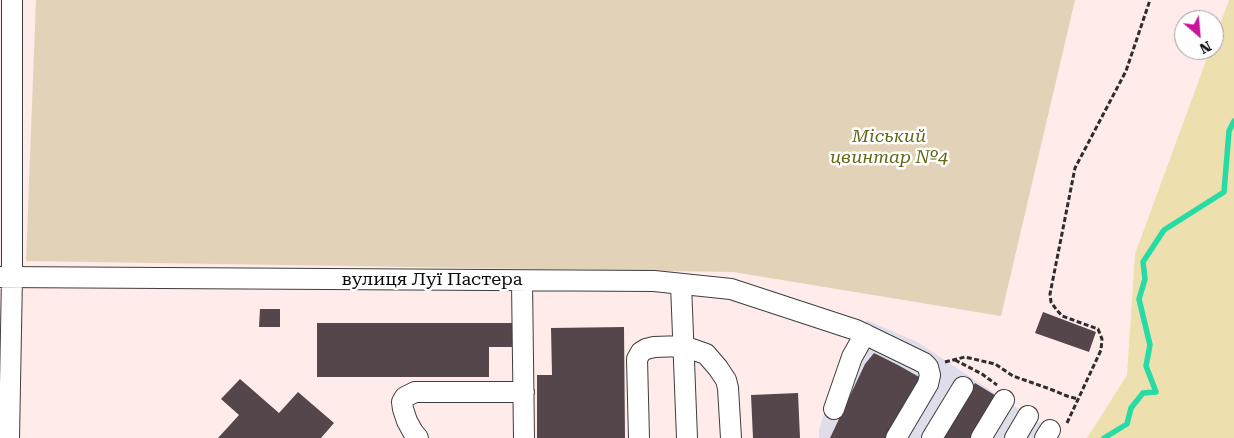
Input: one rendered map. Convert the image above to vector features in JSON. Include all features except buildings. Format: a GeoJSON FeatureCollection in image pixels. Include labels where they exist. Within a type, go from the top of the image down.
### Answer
{"type":"FeatureCollection","features":[{"type":"Feature","properties":{"kind":"street"},"geometry":{"type":"LineString","coordinates":[[10,438],[6,277],[12,0]]}},
{"type":"Feature","properties":{"kind":"street","name":"вулиця Луї Пастера"},"geometry":{"type":"LineString","coordinates":[[6,277],[654,281],[731,289],[861,332],[924,363],[928,367]]}},
{"type":"Feature","properties":{"kind":"street"},"geometry":{"type":"LineString","coordinates":[[522,281],[524,438]]}},
{"type":"Feature","properties":{"kind":"street"},"geometry":{"type":"LineString","coordinates":[[681,284],[687,438]]}},
{"type":"Feature","properties":{"kind":"street"},"geometry":{"type":"LineString","coordinates":[[834,409],[861,332]]}},
{"type":"Feature","properties":{"kind":"street"},"geometry":{"type":"LineString","coordinates":[[639,438],[637,359],[646,348],[683,346],[706,354],[726,380],[731,438]]}},
{"type":"Feature","properties":{"kind":"street"},"geometry":{"type":"LineString","coordinates":[[896,438],[928,384],[930,375],[928,367]]}},
{"type":"Feature","properties":{"kind":"street"},"geometry":{"type":"LineString","coordinates":[[932,438],[963,386]]}},
{"type":"Feature","properties":{"kind":"street"},"geometry":{"type":"LineString","coordinates":[[418,438],[412,432],[403,409],[402,402],[409,395],[416,392],[524,392]]}},
{"type":"Feature","properties":{"kind":"street"},"geometry":{"type":"LineString","coordinates":[[980,438],[1037,425]]}},
{"type":"Feature","properties":{"kind":"street"},"geometry":{"type":"LineString","coordinates":[[997,438],[1037,425]]}},
{"type":"Feature","properties":{"kind":"street"},"geometry":{"type":"LineString","coordinates":[[1015,438],[1037,425]]}},
{"type":"Feature","properties":{"kind":"path"},"geometry":{"type":"LineString","coordinates":[[954,360],[982,374],[998,386],[1037,425],[1078,399],[1101,350],[1102,339],[1098,329],[1062,316],[1051,302],[1050,294],[1075,168],[1126,71],[1150,0]]}},
{"type":"Feature","properties":{"kind":"path"},"geometry":{"type":"LineString","coordinates":[[928,367],[965,357],[995,364],[1013,376],[1078,399]]}},
{"type":"Feature","properties":{"kind":"shaded area"},"geometry":{"type":"Polygon","coordinates":[[[1229,0],[1234,0],[1234,438],[1087,438],[1127,375],[1135,254],[1206,60],[1224,60],[1224,13],[1229,0]]]}},
{"type":"Feature","properties":{"kind":"shaded area"},"geometry":{"type":"Polygon","coordinates":[[[867,320],[919,343],[1061,437],[819,438],[819,429],[844,354],[867,320]]]}},
{"type":"Feature","properties":{"kind":"green space","name":"Міський цвинтар №4"},"geometry":{"type":"Polygon","coordinates":[[[36,0],[1075,0],[1001,316],[733,272],[26,261],[36,0]]]}},
{"type":"Feature","properties":{"kind":"waterway"},"geometry":{"type":"LineString","coordinates":[[1104,438],[1127,424],[1131,408],[1143,393],[1156,392],[1146,366],[1150,345],[1139,299],[1145,279],[1143,262],[1164,230],[1224,192],[1229,131],[1234,121]]}}]}
